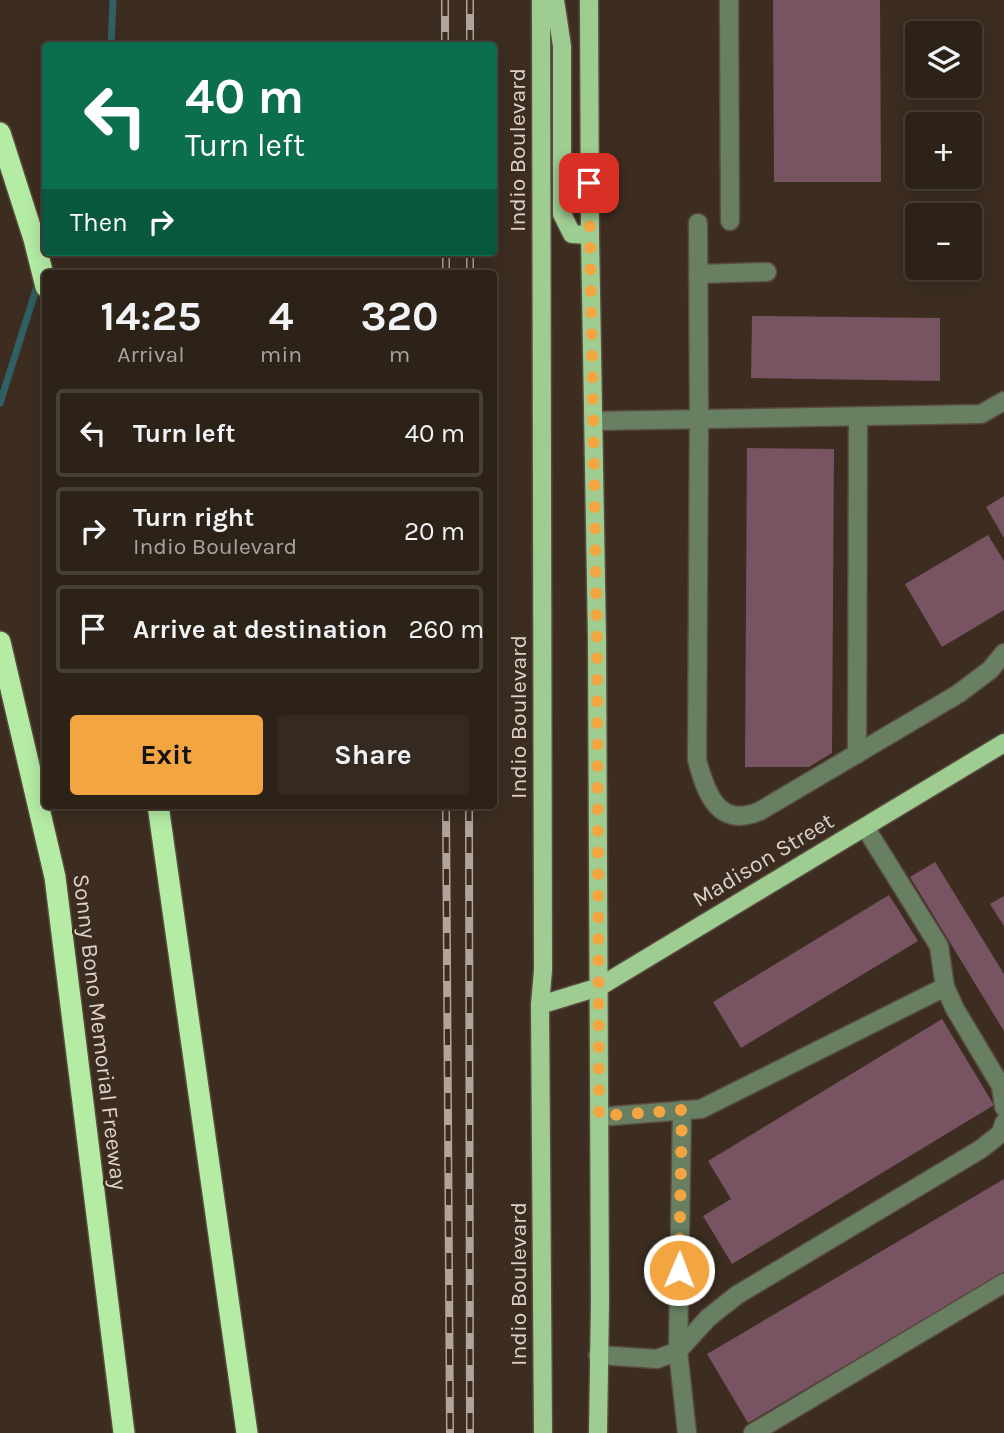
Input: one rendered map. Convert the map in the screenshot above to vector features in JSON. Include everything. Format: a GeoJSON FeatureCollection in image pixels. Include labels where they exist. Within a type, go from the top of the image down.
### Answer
{"type":"FeatureCollection","features":[{"type":"Feature","properties":{"kind":"highway"},"geometry":{"type":"LineString","coordinates":[[0,133],[42,271]]}},
{"type":"Feature","properties":{"kind":"highway","name":"Sonny Bono Memorial Freeway"},"geometry":{"type":"LineString","coordinates":[[0,642],[55,877],[124,1433]]}},
{"type":"Feature","properties":{"kind":"highway"},"geometry":{"type":"LineString","coordinates":[[159,809],[247,1433]]}},
{"type":"Feature","properties":{"kind":"main road","name":"Indio Boulevard"},"geometry":{"type":"LineString","coordinates":[[541,0],[540,1005],[543,1433]]}},
{"type":"Feature","properties":{"kind":"main road"},"geometry":{"type":"LineString","coordinates":[[555,0],[562,46],[562,214],[572,234],[590,235]]}},
{"type":"Feature","properties":{"kind":"main road"},"geometry":{"type":"LineString","coordinates":[[589,0],[597,640],[598,1433]]}},
{"type":"Feature","properties":{"kind":"main road","name":"Madison Street"},"geometry":{"type":"LineString","coordinates":[[540,1005],[599,987],[1004,743]]}},
{"type":"Feature","properties":{"kind":"lane"},"geometry":{"type":"LineString","coordinates":[[729,0],[730,221]]}},
{"type":"Feature","properties":{"kind":"lane"},"geometry":{"type":"LineString","coordinates":[[698,223],[697,761],[706,791],[713,802],[723,811],[736,816],[748,816],[760,811],[958,695],[990,670],[1004,653]]}},
{"type":"Feature","properties":{"kind":"lane"},"geometry":{"type":"LineString","coordinates":[[698,274],[767,272]]}},
{"type":"Feature","properties":{"kind":"lane"},"geometry":{"type":"LineString","coordinates":[[593,421],[981,414],[1004,401]]}},
{"type":"Feature","properties":{"kind":"lane"},"geometry":{"type":"LineString","coordinates":[[858,416],[858,754]]}},
{"type":"Feature","properties":{"kind":"lane"},"geometry":{"type":"LineString","coordinates":[[865,827],[939,946],[945,988],[1000,1086],[1004,1107]]}},
{"type":"Feature","properties":{"kind":"lane"},"geometry":{"type":"LineString","coordinates":[[599,1116],[701,1109],[945,988]]}},
{"type":"Feature","properties":{"kind":"lane"},"geometry":{"type":"LineString","coordinates":[[682,1110],[678,1350],[687,1433]]}},
{"type":"Feature","properties":{"kind":"lane"},"geometry":{"type":"LineString","coordinates":[[598,1355],[657,1359],[678,1350],[708,1318],[737,1295],[981,1149],[1001,1133],[1004,1123]]}},
{"type":"Feature","properties":{"kind":"lane"},"geometry":{"type":"LineString","coordinates":[[752,1433],[1004,1283]]}},
{"type":"Feature","properties":{"kind":"building"},"geometry":{"type":"Polygon","coordinates":[[[773,0],[880,0],[881,182],[774,182],[773,0]]]}},
{"type":"Feature","properties":{"kind":"building"},"geometry":{"type":"Polygon","coordinates":[[[752,316],[940,318],[940,381],[751,378],[752,316]]]}},
{"type":"Feature","properties":{"kind":"building"},"geometry":{"type":"Polygon","coordinates":[[[747,448],[834,449],[832,753],[809,767],[745,767],[747,448]]]}},
{"type":"Feature","properties":{"kind":"building"},"geometry":{"type":"Polygon","coordinates":[[[1004,496],[1004,538],[986,507],[1004,496]]]}},
{"type":"Feature","properties":{"kind":"building"},"geometry":{"type":"Polygon","coordinates":[[[988,535],[1004,561],[1004,610],[942,647],[905,584],[988,535]]]}},
{"type":"Feature","properties":{"kind":"building"},"geometry":{"type":"Polygon","coordinates":[[[935,862],[1004,974],[1004,1031],[910,877],[935,862]]]}},
{"type":"Feature","properties":{"kind":"building"},"geometry":{"type":"Polygon","coordinates":[[[889,895],[918,941],[741,1048],[713,1002],[889,895]]]}},
{"type":"Feature","properties":{"kind":"building"},"geometry":{"type":"Polygon","coordinates":[[[1004,896],[1004,926],[990,904],[1004,896]]]}},
{"type":"Feature","properties":{"kind":"building"},"geometry":{"type":"Polygon","coordinates":[[[942,1019],[994,1105],[732,1264],[703,1216],[731,1199],[708,1161],[942,1019]]]}},
{"type":"Feature","properties":{"kind":"building"},"geometry":{"type":"Polygon","coordinates":[[[1004,1179],[1004,1272],[748,1423],[707,1354],[1004,1179]]]}},
{"type":"Feature","properties":{"kind":"waterway"},"geometry":{"type":"LineString","coordinates":[[111,42],[113,0]]}},
{"type":"Feature","properties":{"kind":"waterway"},"geometry":{"type":"LineString","coordinates":[[0,403],[39,280]]}},
{"type":"Feature","properties":{"kind":"railway"},"geometry":{"type":"LineString","coordinates":[[445,0],[445,42]]}},
{"type":"Feature","properties":{"kind":"railway"},"geometry":{"type":"LineString","coordinates":[[470,0],[470,42]]}},
{"type":"Feature","properties":{"kind":"railway"},"geometry":{"type":"LineString","coordinates":[[446,256],[446,270]]}},
{"type":"Feature","properties":{"kind":"railway"},"geometry":{"type":"LineString","coordinates":[[470,256],[470,270]]}},
{"type":"Feature","properties":{"kind":"railway"},"geometry":{"type":"LineString","coordinates":[[446,809],[450,1433]]}},
{"type":"Feature","properties":{"kind":"railway"},"geometry":{"type":"LineString","coordinates":[[469,809],[470,1433]]}},
{"type":"Feature","properties":{"kind":"route"},"geometry":{"type":"LineString","coordinates":[[589,183],[597,640],[599,1116],[682,1110],[679,1270]]}}]}
